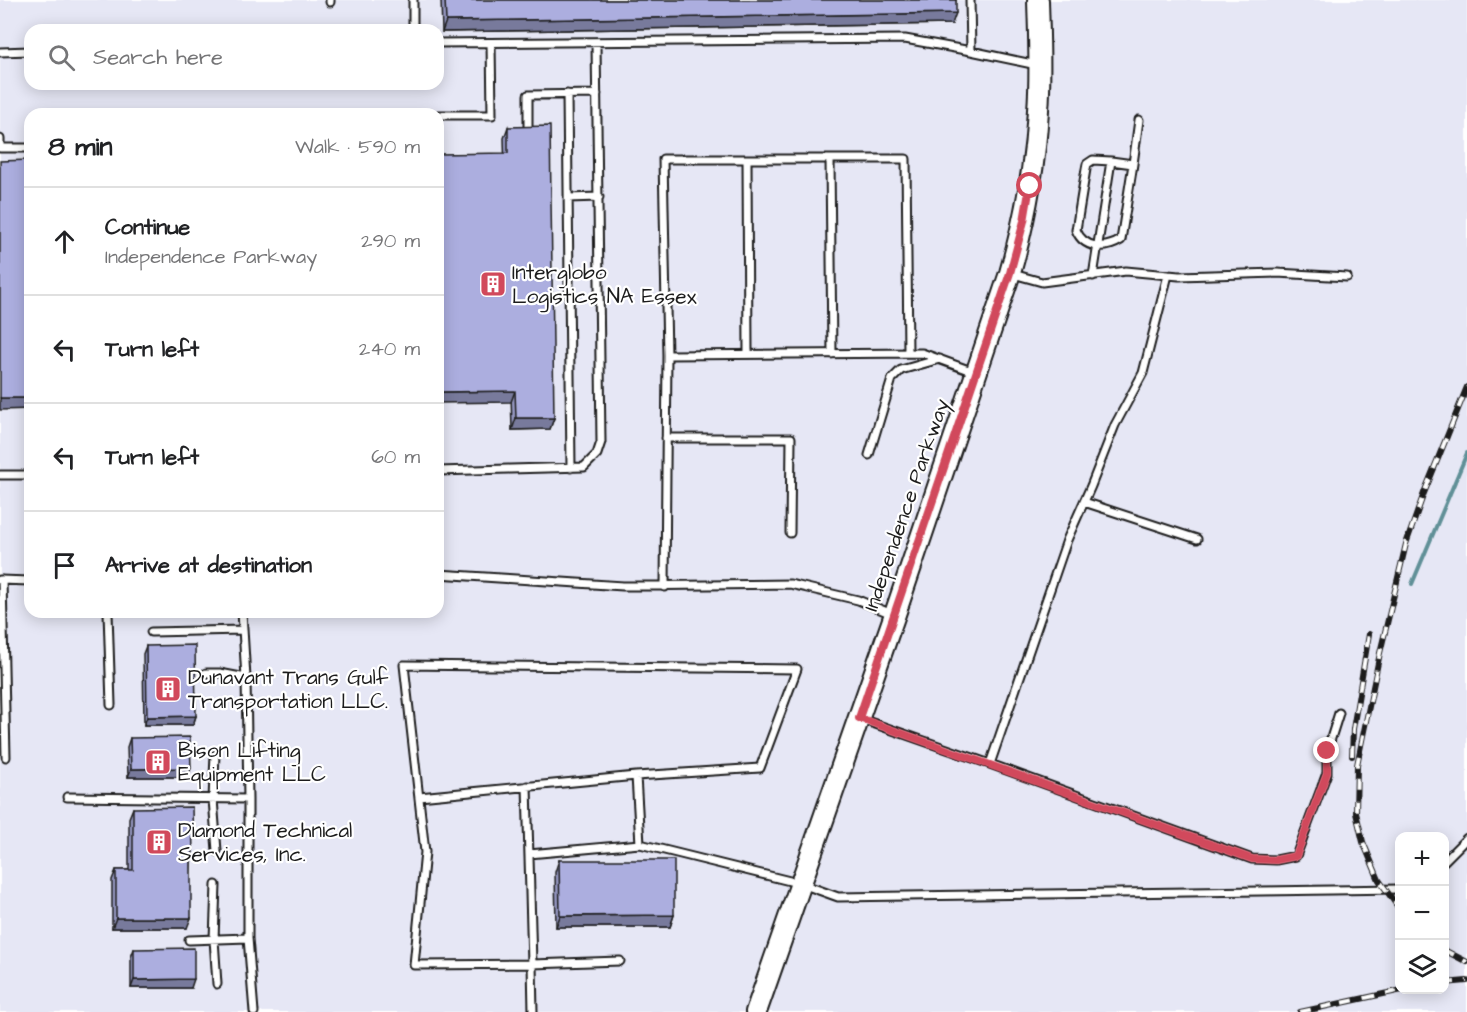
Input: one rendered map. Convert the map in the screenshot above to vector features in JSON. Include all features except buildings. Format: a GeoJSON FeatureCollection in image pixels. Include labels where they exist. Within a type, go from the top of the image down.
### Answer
{"type":"FeatureCollection","features":[{"type":"Feature","properties":{"kind":"main road","name":"Independence Parkway"},"geometry":{"type":"LineString","coordinates":[[756,1012],[895,614],[1010,273],[1024,221],[1034,157],[1038,109],[1038,0]]}},
{"type":"Feature","properties":{"kind":"lane"},"geometry":{"type":"LineString","coordinates":[[413,0],[413,24]]}},
{"type":"Feature","properties":{"kind":"lane"},"geometry":{"type":"LineString","coordinates":[[970,0],[971,51]]}},
{"type":"Feature","properties":{"kind":"lane"},"geometry":{"type":"LineString","coordinates":[[444,43],[905,39],[1039,66]]}},
{"type":"Feature","properties":{"kind":"lane"},"geometry":{"type":"LineString","coordinates":[[444,115],[492,116],[491,43]]}},
{"type":"Feature","properties":{"kind":"lane"},"geometry":{"type":"LineString","coordinates":[[444,471],[584,467],[597,454],[601,442],[596,43]]}},
{"type":"Feature","properties":{"kind":"lane"},"geometry":{"type":"LineString","coordinates":[[0,52],[24,51]]}},
{"type":"Feature","properties":{"kind":"lane"},"geometry":{"type":"LineString","coordinates":[[567,94],[571,468]]}},
{"type":"Feature","properties":{"kind":"lane"},"geometry":{"type":"LineString","coordinates":[[528,130],[528,95],[597,94]]}},
{"type":"Feature","properties":{"kind":"lane"},"geometry":{"type":"LineString","coordinates":[[1133,164],[1090,161],[1086,169],[1076,230],[1081,238],[1097,247],[1111,245],[1121,240],[1133,164],[1139,120]]}},
{"type":"Feature","properties":{"kind":"lane"},"geometry":{"type":"LineString","coordinates":[[0,140],[0,148],[24,148]]}},
{"type":"Feature","properties":{"kind":"lane"},"geometry":{"type":"LineString","coordinates":[[665,587],[667,355],[663,159],[906,159],[908,353]]}},
{"type":"Feature","properties":{"kind":"lane"},"geometry":{"type":"LineString","coordinates":[[747,159],[748,354]]}},
{"type":"Feature","properties":{"kind":"lane"},"geometry":{"type":"LineString","coordinates":[[830,159],[832,354]]}},
{"type":"Feature","properties":{"kind":"lane"},"geometry":{"type":"LineString","coordinates":[[1093,276],[1111,161]]}},
{"type":"Feature","properties":{"kind":"lane"},"geometry":{"type":"LineString","coordinates":[[568,198],[598,198]]}},
{"type":"Feature","properties":{"kind":"lane"},"geometry":{"type":"LineString","coordinates":[[1010,273],[1042,282],[1126,271],[1168,275],[1277,273],[1347,277]]}},
{"type":"Feature","properties":{"kind":"lane"},"geometry":{"type":"LineString","coordinates":[[990,764],[1067,540],[1115,425],[1143,372],[1168,275]]}},
{"type":"Feature","properties":{"kind":"lane"},"geometry":{"type":"LineString","coordinates":[[667,355],[922,353],[976,373]]}},
{"type":"Feature","properties":{"kind":"lane"},"geometry":{"type":"LineString","coordinates":[[869,455],[892,379],[901,370],[940,359]]}},
{"type":"Feature","properties":{"kind":"lane"},"geometry":{"type":"LineString","coordinates":[[666,438],[790,438],[790,533]]}},
{"type":"Feature","properties":{"kind":"lane"},"geometry":{"type":"LineString","coordinates":[[0,475],[24,475]]}},
{"type":"Feature","properties":{"kind":"lane"},"geometry":{"type":"LineString","coordinates":[[1084,502],[1197,539]]}},
{"type":"Feature","properties":{"kind":"lane"},"geometry":{"type":"LineString","coordinates":[[444,574],[665,587],[790,584],[858,600],[895,614]]}},
{"type":"Feature","properties":{"kind":"lane"},"geometry":{"type":"LineString","coordinates":[[6,757],[1,580],[24,581]]}},
{"type":"Feature","properties":{"kind":"lane"},"geometry":{"type":"LineString","coordinates":[[108,618],[111,705]]}},
{"type":"Feature","properties":{"kind":"lane"},"geometry":{"type":"LineString","coordinates":[[242,618],[246,678],[248,938],[254,1012]]}},
{"type":"Feature","properties":{"kind":"lane"},"geometry":{"type":"LineString","coordinates":[[151,632],[243,630]]}},
{"type":"Feature","properties":{"kind":"lane"},"geometry":{"type":"LineString","coordinates":[[419,797],[636,776],[760,768],[797,669],[404,665],[425,852],[414,964],[620,961]]}},
{"type":"Feature","properties":{"kind":"lane"},"geometry":{"type":"LineString","coordinates":[[206,673],[246,678]]}},
{"type":"Feature","properties":{"kind":"lane"},"geometry":{"type":"LineString","coordinates":[[859,718],[1252,859],[1276,860],[1296,856],[1327,773],[1327,751],[1339,713]]}},
{"type":"Feature","properties":{"kind":"lane"},"geometry":{"type":"LineString","coordinates":[[215,755],[213,799],[217,851]]}},
{"type":"Feature","properties":{"kind":"lane"},"geometry":{"type":"LineString","coordinates":[[636,776],[640,844]]}},
{"type":"Feature","properties":{"kind":"lane"},"geometry":{"type":"LineString","coordinates":[[527,786],[533,1012]]}},
{"type":"Feature","properties":{"kind":"lane"},"geometry":{"type":"LineString","coordinates":[[67,797],[248,799]]}},
{"type":"Feature","properties":{"kind":"lane"},"geometry":{"type":"LineString","coordinates":[[1449,856],[1467,838]]}},
{"type":"Feature","properties":{"kind":"lane"},"geometry":{"type":"LineString","coordinates":[[529,854],[640,844],[802,884],[838,897],[1395,889]]}},
{"type":"Feature","properties":{"kind":"lane"},"geometry":{"type":"LineString","coordinates":[[216,885],[214,939],[217,984]]}},
{"type":"Feature","properties":{"kind":"lane"},"geometry":{"type":"LineString","coordinates":[[189,940],[248,938]]}},
{"type":"Feature","properties":{"kind":"shaded area"},"geometry":{"type":"Polygon","coordinates":[[[0,0],[1467,0],[1467,1012],[0,1012],[0,0]]]}},
{"type":"Feature","properties":{"kind":"waterway"},"geometry":{"type":"LineString","coordinates":[[1412,584],[1467,453]]}},
{"type":"Feature","properties":{"kind":"railway"},"geometry":{"type":"LineString","coordinates":[[1395,903],[1379,880],[1363,842],[1356,813],[1357,765],[1406,544],[1467,387]]}},
{"type":"Feature","properties":{"kind":"railway"},"geometry":{"type":"LineString","coordinates":[[1352,756],[1353,729],[1369,634]]}},
{"type":"Feature","properties":{"kind":"railway"},"geometry":{"type":"LineString","coordinates":[[1449,953],[1467,962]]}},
{"type":"Feature","properties":{"kind":"railway"},"geometry":{"type":"LineString","coordinates":[[1449,983],[1467,981]]}},
{"type":"Feature","properties":{"kind":"railway"},"geometry":{"type":"LineString","coordinates":[[1300,1012],[1395,992]]}},
{"type":"Feature","properties":{"kind":"place","name":"Interglobo Logistics NA Essex"},"geometry":{"type":"Point","coordinates":[493,284]}},
{"type":"Feature","properties":{"kind":"place","name":"Dunavant Trans Gulf Transportation LLC."},"geometry":{"type":"Point","coordinates":[168,689]}},
{"type":"Feature","properties":{"kind":"place","name":"Bison Lifting Equipment LLC"},"geometry":{"type":"Point","coordinates":[158,762]}},
{"type":"Feature","properties":{"kind":"place","name":"Diamond Technical Services, Inc."},"geometry":{"type":"Point","coordinates":[159,842]}},
{"type":"Feature","properties":{"kind":"route"},"geometry":{"type":"LineString","coordinates":[[1030,186],[1024,221],[1010,273],[859,718],[1252,859],[1276,860],[1296,856],[1327,773],[1327,751]]}}]}
